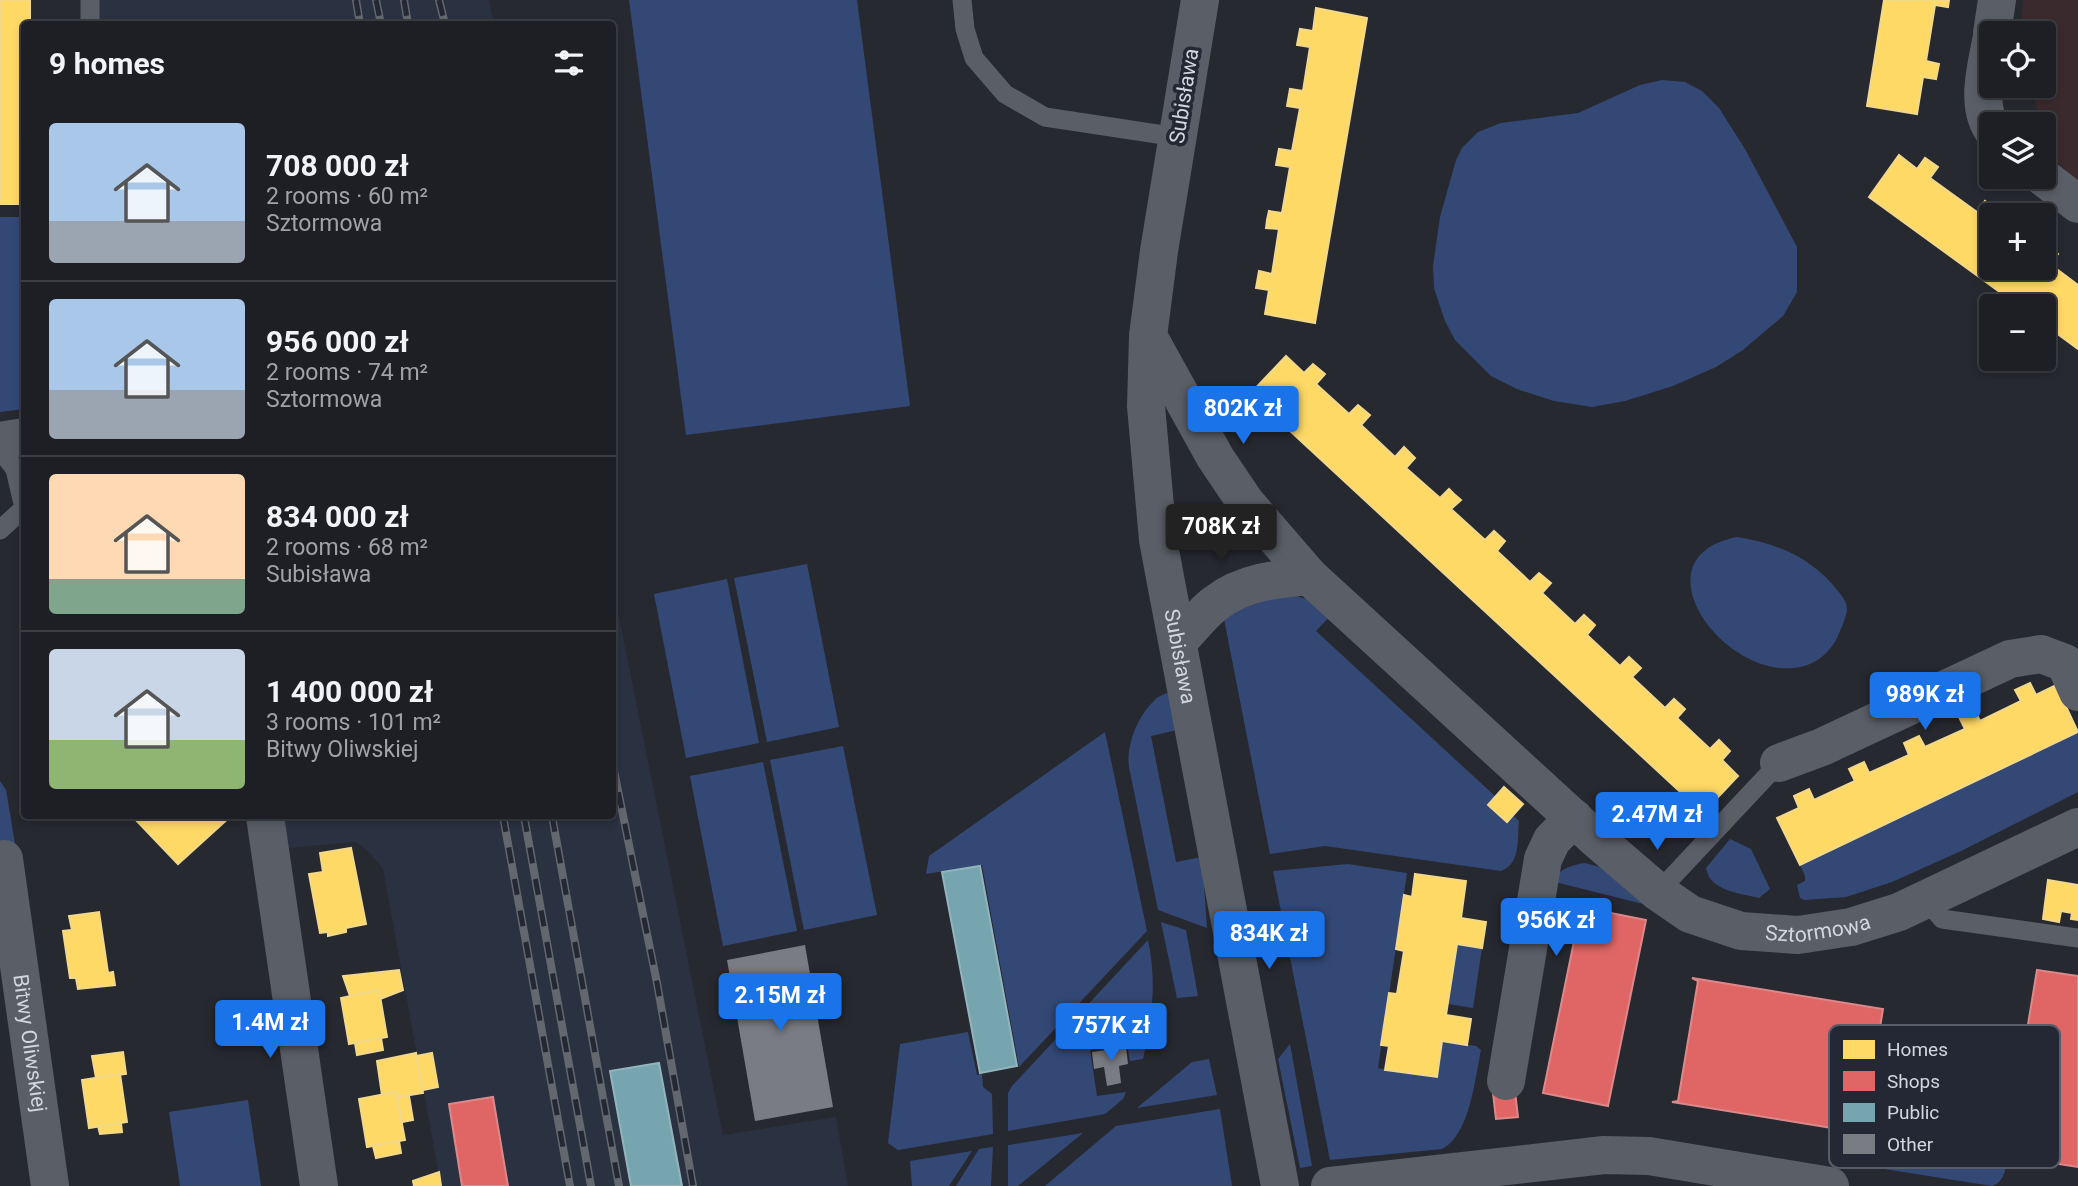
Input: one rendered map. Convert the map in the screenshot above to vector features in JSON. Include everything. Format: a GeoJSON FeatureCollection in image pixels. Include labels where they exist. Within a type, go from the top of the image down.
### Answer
{"type":"FeatureCollection","features":[{"type":"Feature","properties":{"kind":"street","name":"Subisława"},"geometry":{"type":"LineString","coordinates":[[1200,0],[1159,251],[1148,337],[1146,406],[1158,540],[1280,1186]]}},
{"type":"Feature","properties":{"kind":"street"},"geometry":{"type":"LineString","coordinates":[[1994,21],[1997,0]]}},
{"type":"Feature","properties":{"kind":"street"},"geometry":{"type":"LineString","coordinates":[[2056,187],[2078,204]]}},
{"type":"Feature","properties":{"kind":"street","name":"Sztormowa"},"geometry":{"type":"LineString","coordinates":[[1148,337],[1215,457],[1246,503],[1309,576],[1574,818],[1658,892],[1690,914],[1741,931],[1798,935],[1851,927],[1899,912],[2078,827]]}},
{"type":"Feature","properties":{"kind":"street"},"geometry":{"type":"LineString","coordinates":[[0,440],[21,437]]}},
{"type":"Feature","properties":{"kind":"street"},"geometry":{"type":"LineString","coordinates":[[1178,642],[1214,604],[1242,587],[1309,576]]}},
{"type":"Feature","properties":{"kind":"street"},"geometry":{"type":"LineString","coordinates":[[1779,763],[1822,747],[2010,659],[2041,654],[2065,663],[2078,692]]}},
{"type":"Feature","properties":{"kind":"street"},"geometry":{"type":"LineString","coordinates":[[1506,1081],[1542,859],[1552,840],[1574,818]]}},
{"type":"Feature","properties":{"kind":"street"},"geometry":{"type":"LineString","coordinates":[[265,819],[319,1186]]}},
{"type":"Feature","properties":{"kind":"street","name":"Bitwy Oliwskiej"},"geometry":{"type":"LineString","coordinates":[[4,859],[50,1186]]}},
{"type":"Feature","properties":{"kind":"street"},"geometry":{"type":"LineString","coordinates":[[1330,1186],[1604,1155],[1649,1156],[1830,1186]]}},
{"type":"Feature","properties":{"kind":"lane"},"geometry":{"type":"LineString","coordinates":[[90,0],[90,21]]}},
{"type":"Feature","properties":{"kind":"lane"},"geometry":{"type":"LineString","coordinates":[[962,0],[965,29],[974,58],[1005,94],[1045,117],[1177,137]]}},
{"type":"Feature","properties":{"kind":"lane"},"geometry":{"type":"LineString","coordinates":[[0,450],[15,469],[21,495]]}},
{"type":"Feature","properties":{"kind":"lane"},"geometry":{"type":"LineString","coordinates":[[0,530],[21,511]]}},
{"type":"Feature","properties":{"kind":"lane"},"geometry":{"type":"LineString","coordinates":[[1658,892],[1779,763]]}},
{"type":"Feature","properties":{"kind":"lane"},"geometry":{"type":"LineString","coordinates":[[1926,899],[1942,919],[2078,938]]}},
{"type":"Feature","properties":{"kind":"shaded area"},"geometry":{"type":"Polygon","coordinates":[[[99,0],[489,0],[493,21],[99,21],[99,0]]]}},
{"type":"Feature","properties":{"kind":"shaded area"},"geometry":{"type":"Polygon","coordinates":[[[629,0],[857,0],[910,406],[686,435],[629,0]]]}},
{"type":"Feature","properties":{"kind":"shaded area"},"geometry":{"type":"Polygon","coordinates":[[[2023,0],[2078,0],[2078,185],[2056,159],[2056,112],[2038,112],[2033,98],[2056,98],[2056,21],[2022,21],[2023,0]]]}},
{"type":"Feature","properties":{"kind":"shaded area"},"geometry":{"type":"Polygon","coordinates":[[[1662,80],[1685,82],[1702,91],[1719,108],[1745,149],[1797,247],[1797,292],[1783,316],[1743,350],[1716,367],[1673,386],[1625,401],[1592,407],[1554,401],[1517,389],[1491,376],[1455,340],[1445,321],[1434,288],[1433,266],[1440,217],[1462,148],[1478,132],[1501,123],[1578,113],[1640,85],[1662,80]]]}},
{"type":"Feature","properties":{"kind":"shaded area"},"geometry":{"type":"Polygon","coordinates":[[[0,217],[21,217],[21,409],[0,412],[0,217]]]}},
{"type":"Feature","properties":{"kind":"shaded area"},"geometry":{"type":"Polygon","coordinates":[[[1737,537],[1766,543],[1793,554],[1817,569],[1843,597],[1847,610],[1843,625],[1832,646],[1818,660],[1793,668],[1765,665],[1739,653],[1717,635],[1700,613],[1691,589],[1693,567],[1707,549],[1737,537]]]}},
{"type":"Feature","properties":{"kind":"shaded area"},"geometry":{"type":"Polygon","coordinates":[[[807,564],[839,727],[767,742],[734,578],[807,564]]]}},
{"type":"Feature","properties":{"kind":"shaded area"},"geometry":{"type":"Polygon","coordinates":[[[727,579],[759,743],[686,758],[654,594],[727,579]]]}},
{"type":"Feature","properties":{"kind":"shaded area"},"geometry":{"type":"Polygon","coordinates":[[[1286,593],[1313,601],[1333,613],[1316,631],[1496,797],[1489,806],[1507,822],[1513,815],[1519,821],[1517,850],[1507,868],[1501,871],[1325,846],[1270,854],[1224,619],[1229,613],[1286,593]]]}},
{"type":"Feature","properties":{"kind":"shaded area"},"geometry":{"type":"Polygon","coordinates":[[[616,602],[723,1135],[836,1117],[848,1186],[441,1186],[383,869],[369,852],[356,842],[288,848],[284,819],[616,819],[616,602]]]}},
{"type":"Feature","properties":{"kind":"shaded area"},"geometry":{"type":"Polygon","coordinates":[[[1170,692],[1177,730],[1151,736],[1176,862],[1202,857],[1207,928],[1158,910],[1129,767],[1131,740],[1143,714],[1156,699],[1170,692]]]}},
{"type":"Feature","properties":{"kind":"shaded area"},"geometry":{"type":"Polygon","coordinates":[[[1105,732],[1147,931],[1019,1067],[982,865],[926,874],[929,856],[1105,732]]]}},
{"type":"Feature","properties":{"kind":"shaded area"},"geometry":{"type":"Polygon","coordinates":[[[2078,732],[2078,792],[1961,851],[1892,882],[1846,897],[1800,898],[1797,885],[1805,881],[1805,876],[1800,865],[2078,732]]]}},
{"type":"Feature","properties":{"kind":"shaded area"},"geometry":{"type":"Polygon","coordinates":[[[843,746],[877,915],[804,930],[770,760],[843,746]]]}},
{"type":"Feature","properties":{"kind":"shaded area"},"geometry":{"type":"Polygon","coordinates":[[[763,762],[797,931],[723,946],[690,776],[763,762]]]}},
{"type":"Feature","properties":{"kind":"shaded area"},"geometry":{"type":"Polygon","coordinates":[[[0,781],[6,790],[15,844],[0,846],[0,781]]]}},
{"type":"Feature","properties":{"kind":"shaded area"},"geometry":{"type":"Polygon","coordinates":[[[1730,839],[1751,849],[1770,889],[1759,898],[1726,890],[1709,876],[1706,868],[1730,839]]]}},
{"type":"Feature","properties":{"kind":"shaded area"},"geometry":{"type":"Polygon","coordinates":[[[1585,863],[1600,867],[1647,905],[1551,881],[1566,868],[1585,863]]]}},
{"type":"Feature","properties":{"kind":"shaded area"},"geometry":{"type":"Polygon","coordinates":[[[1348,864],[1407,873],[1378,1068],[1437,1077],[1442,1041],[1476,1046],[1481,1050],[1465,1119],[1459,1132],[1442,1149],[1330,1160],[1273,871],[1348,864]]]}},
{"type":"Feature","properties":{"kind":"shaded area"},"geometry":{"type":"Polygon","coordinates":[[[1161,922],[1186,930],[1198,996],[1177,998],[1161,922]]]}},
{"type":"Feature","properties":{"kind":"shaded area"},"geometry":{"type":"Polygon","coordinates":[[[1148,940],[1152,1000],[1143,1059],[1130,1061],[1127,1044],[1090,1050],[1097,1096],[1126,1092],[1123,1099],[1105,1114],[1008,1131],[1008,1093],[1012,1086],[1148,940]]]}},
{"type":"Feature","properties":{"kind":"shaded area"},"geometry":{"type":"Polygon","coordinates":[[[1457,944],[1482,948],[1473,1008],[1448,1004],[1457,944]]]}},
{"type":"Feature","properties":{"kind":"shaded area"},"geometry":{"type":"Polygon","coordinates":[[[968,1032],[977,1075],[982,1074],[983,1087],[992,1094],[993,1134],[898,1150],[888,1143],[900,1044],[968,1032]]]}},
{"type":"Feature","properties":{"kind":"shaded area"},"geometry":{"type":"Polygon","coordinates":[[[1290,1044],[1312,1166],[1300,1168],[1278,1059],[1290,1044]]]}},
{"type":"Feature","properties":{"kind":"shaded area"},"geometry":{"type":"Polygon","coordinates":[[[1209,1059],[1217,1095],[1137,1108],[1192,1062],[1209,1059]]]}},
{"type":"Feature","properties":{"kind":"shaded area"},"geometry":{"type":"Polygon","coordinates":[[[248,1100],[261,1186],[180,1186],[169,1112],[248,1100]]]}},
{"type":"Feature","properties":{"kind":"shaded area"},"geometry":{"type":"Polygon","coordinates":[[[1220,1109],[1232,1186],[1045,1186],[1116,1126],[1220,1109]]]}},
{"type":"Feature","properties":{"kind":"shaded area"},"geometry":{"type":"Polygon","coordinates":[[[1083,1133],[1018,1186],[1008,1186],[1008,1145],[1083,1133]]]}},
{"type":"Feature","properties":{"kind":"shaded area"},"geometry":{"type":"Polygon","coordinates":[[[993,1147],[991,1186],[956,1186],[979,1149],[993,1147]]]}},
{"type":"Feature","properties":{"kind":"shaded area"},"geometry":{"type":"Polygon","coordinates":[[[972,1151],[949,1186],[912,1186],[910,1161],[972,1151]]]}},
{"type":"Feature","properties":{"kind":"shaded area"},"geometry":{"type":"Polygon","coordinates":[[[1878,1168],[2005,1168],[2004,1175],[1992,1186],[1878,1168]]]}},
{"type":"Feature","properties":{"kind":"building: Homes"},"geometry":{"type":"Polygon","coordinates":[[[0,0],[30,0],[30,21],[21,21],[21,30],[18,30],[21,54],[20,204],[0,204],[0,0]]]}},
{"type":"Feature","properties":{"kind":"building: Homes"},"geometry":{"type":"Polygon","coordinates":[[[1884,0],[1949,0],[1948,7],[1935,5],[1926,61],[1939,64],[1936,79],[1923,77],[1917,114],[1867,106],[1884,0]]]}},
{"type":"Feature","properties":{"kind":"building: Homes"},"geometry":{"type":"Polygon","coordinates":[[[1316,8],[1367,18],[1315,323],[1265,314],[1269,290],[1256,288],[1259,271],[1272,274],[1279,229],[1266,228],[1267,220],[1269,211],[1282,213],[1290,167],[1276,165],[1279,149],[1292,151],[1300,108],[1287,106],[1290,89],[1303,91],[1310,47],[1297,45],[1300,29],[1313,31],[1316,8]]]}},
{"type":"Feature","properties":{"kind":"building: Homes"},"geometry":{"type":"Polygon","coordinates":[[[1899,155],[1917,169],[1925,158],[1938,167],[1930,178],[1977,212],[1979,209],[1979,277],[1869,197],[1899,155]]]}},
{"type":"Feature","properties":{"kind":"building: Homes"},"geometry":{"type":"Polygon","coordinates":[[[2056,268],[2078,285],[2078,349],[2056,333],[2056,294],[2002,294],[1983,280],[2056,280],[2056,268]]]}},
{"type":"Feature","properties":{"kind":"building: Homes"},"geometry":{"type":"Polygon","coordinates":[[[1286,356],[1304,373],[1313,364],[1325,374],[1316,384],[1349,414],[1358,405],[1370,415],[1361,425],[1395,457],[1404,447],[1415,458],[1406,468],[1440,498],[1449,489],[1461,500],[1451,509],[1485,540],[1494,531],[1505,541],[1497,551],[1530,582],[1539,573],[1551,583],[1542,593],[1575,624],[1584,615],[1595,625],[1587,635],[1620,666],[1629,657],[1641,668],[1632,677],[1665,708],[1674,699],[1685,709],[1677,718],[1710,749],[1719,740],[1730,751],[1722,760],[1738,776],[1703,813],[1250,394],[1286,356]]]}},
{"type":"Feature","properties":{"kind":"building: Homes"},"geometry":{"type":"Polygon","coordinates":[[[2030,683],[2036,695],[2056,685],[2078,732],[1800,865],[1777,818],[1799,808],[1794,796],[1809,789],[1814,800],[1855,781],[1849,769],[1864,762],[1869,773],[1909,755],[1904,743],[1919,736],[1925,747],[1965,729],[1959,717],[1974,709],[1980,721],[2021,701],[2015,690],[2030,683]]]}},
{"type":"Feature","properties":{"kind":"building: Homes"},"geometry":{"type":"Polygon","coordinates":[[[1504,787],[1523,804],[1507,822],[1488,805],[1504,787]]]}},
{"type":"Feature","properties":{"kind":"building: Homes"},"geometry":{"type":"Polygon","coordinates":[[[135,819],[228,819],[178,864],[135,819]]]}},
{"type":"Feature","properties":{"kind":"building: Homes"},"geometry":{"type":"Polygon","coordinates":[[[351,848],[366,924],[346,928],[346,932],[328,936],[328,932],[320,933],[309,874],[323,872],[320,853],[351,848]]]}},
{"type":"Feature","properties":{"kind":"building: Homes"},"geometry":{"type":"Polygon","coordinates":[[[1415,874],[1466,881],[1461,918],[1486,922],[1482,948],[1457,944],[1446,1015],[1471,1019],[1467,1045],[1442,1041],[1437,1077],[1385,1070],[1389,1046],[1381,1045],[1389,993],[1397,994],[1404,951],[1396,949],[1404,895],[1412,897],[1415,874]]]}},
{"type":"Feature","properties":{"kind":"building: Homes"},"geometry":{"type":"Polygon","coordinates":[[[2048,880],[2078,885],[2078,920],[2071,919],[2072,913],[2061,911],[2059,922],[2043,919],[2048,880]]]}},
{"type":"Feature","properties":{"kind":"building: Homes"},"geometry":{"type":"Polygon","coordinates":[[[99,912],[108,973],[113,972],[115,985],[78,989],[76,978],[70,978],[63,931],[72,930],[69,916],[99,912]]]}},
{"type":"Feature","properties":{"kind":"building: Homes"},"geometry":{"type":"Polygon","coordinates":[[[399,970],[403,990],[380,999],[379,990],[350,996],[343,976],[399,970]]]}},
{"type":"Feature","properties":{"kind":"building: Homes"},"geometry":{"type":"Polygon","coordinates":[[[379,990],[387,1037],[349,1044],[341,998],[379,990]]]}},
{"type":"Feature","properties":{"kind":"building: Homes"},"geometry":{"type":"Polygon","coordinates":[[[381,1038],[383,1050],[357,1055],[355,1043],[381,1038]]]}},
{"type":"Feature","properties":{"kind":"building: Homes"},"geometry":{"type":"Polygon","coordinates":[[[123,1052],[126,1074],[96,1078],[92,1056],[123,1052]]]}},
{"type":"Feature","properties":{"kind":"building: Homes"},"geometry":{"type":"Polygon","coordinates":[[[416,1053],[423,1093],[397,1097],[396,1092],[382,1095],[377,1061],[416,1053]]]}},
{"type":"Feature","properties":{"kind":"building: Homes"},"geometry":{"type":"Polygon","coordinates":[[[432,1053],[438,1087],[423,1090],[416,1056],[432,1053]]]}},
{"type":"Feature","properties":{"kind":"building: Homes"},"geometry":{"type":"Polygon","coordinates":[[[120,1074],[127,1122],[89,1128],[82,1080],[120,1074]]]}},
{"type":"Feature","properties":{"kind":"building: Homes"},"geometry":{"type":"Polygon","coordinates":[[[396,1092],[405,1140],[367,1147],[359,1099],[396,1092]]]}},
{"type":"Feature","properties":{"kind":"building: Homes"},"geometry":{"type":"Polygon","coordinates":[[[409,1096],[413,1120],[402,1122],[397,1097],[409,1096]]]}},
{"type":"Feature","properties":{"kind":"building: Homes"},"geometry":{"type":"Polygon","coordinates":[[[121,1123],[122,1132],[100,1134],[98,1126],[121,1123]]]}},
{"type":"Feature","properties":{"kind":"building: Homes"},"geometry":{"type":"Polygon","coordinates":[[[399,1141],[401,1153],[376,1158],[373,1146],[399,1141]]]}},
{"type":"Feature","properties":{"kind":"building: Homes"},"geometry":{"type":"Polygon","coordinates":[[[439,1172],[441,1186],[414,1186],[413,1181],[439,1172]]]}},
{"type":"Feature","properties":{"kind":"building: Shops"},"geometry":{"type":"Polygon","coordinates":[[[1581,907],[1646,920],[1608,1106],[1543,1093],[1581,907]]]}},
{"type":"Feature","properties":{"kind":"building: Shops"},"geometry":{"type":"Polygon","coordinates":[[[2037,970],[2078,976],[2078,1167],[2060,1164],[2060,1025],[2028,1025],[2037,970]]]}},
{"type":"Feature","properties":{"kind":"building: Shops"},"geometry":{"type":"Polygon","coordinates":[[[1692,978],[1883,1009],[1880,1025],[1829,1025],[1829,1127],[1672,1102],[1678,1101],[1698,981],[1692,978]]]}},
{"type":"Feature","properties":{"kind":"building: Shops"},"geometry":{"type":"Polygon","coordinates":[[[1515,1091],[1518,1117],[1496,1119],[1493,1093],[1515,1091]]]}},
{"type":"Feature","properties":{"kind":"building: Shops"},"geometry":{"type":"Polygon","coordinates":[[[493,1097],[508,1186],[462,1186],[449,1104],[493,1097]]]}},
{"type":"Feature","properties":{"kind":"building: Public"},"geometry":{"type":"Polygon","coordinates":[[[980,866],[1017,1066],[980,1073],[942,872],[980,866]]]}},
{"type":"Feature","properties":{"kind":"building: Public"},"geometry":{"type":"Polygon","coordinates":[[[659,1063],[682,1186],[631,1186],[610,1071],[659,1063]]]}},
{"type":"Feature","properties":{"kind":"building: Other"},"geometry":{"type":"Polygon","coordinates":[[[805,945],[833,1107],[755,1121],[727,960],[805,945]]]}},
{"type":"Feature","properties":{"kind":"building: Other"},"geometry":{"type":"Polygon","coordinates":[[[1126,1047],[1128,1064],[1119,1066],[1121,1083],[1107,1086],[1104,1067],[1094,1069],[1092,1052],[1126,1047]]]}},
{"type":"Feature","properties":{"kind":"railway"},"geometry":{"type":"LineString","coordinates":[[356,0],[360,21]]}},
{"type":"Feature","properties":{"kind":"railway"},"geometry":{"type":"LineString","coordinates":[[376,0],[380,21]]}},
{"type":"Feature","properties":{"kind":"railway"},"geometry":{"type":"LineString","coordinates":[[404,0],[408,21]]}},
{"type":"Feature","properties":{"kind":"railway"},"geometry":{"type":"LineString","coordinates":[[439,0],[444,21]]}},
{"type":"Feature","properties":{"kind":"railway"},"geometry":{"type":"LineString","coordinates":[[616,781],[657,983],[693,1186]]}},
{"type":"Feature","properties":{"kind":"railway"},"geometry":{"type":"LineString","coordinates":[[504,819],[570,1186]]}},
{"type":"Feature","properties":{"kind":"railway"},"geometry":{"type":"LineString","coordinates":[[525,819],[591,1186]]}},
{"type":"Feature","properties":{"kind":"railway"},"geometry":{"type":"LineString","coordinates":[[553,819],[619,1186]]}}]}
